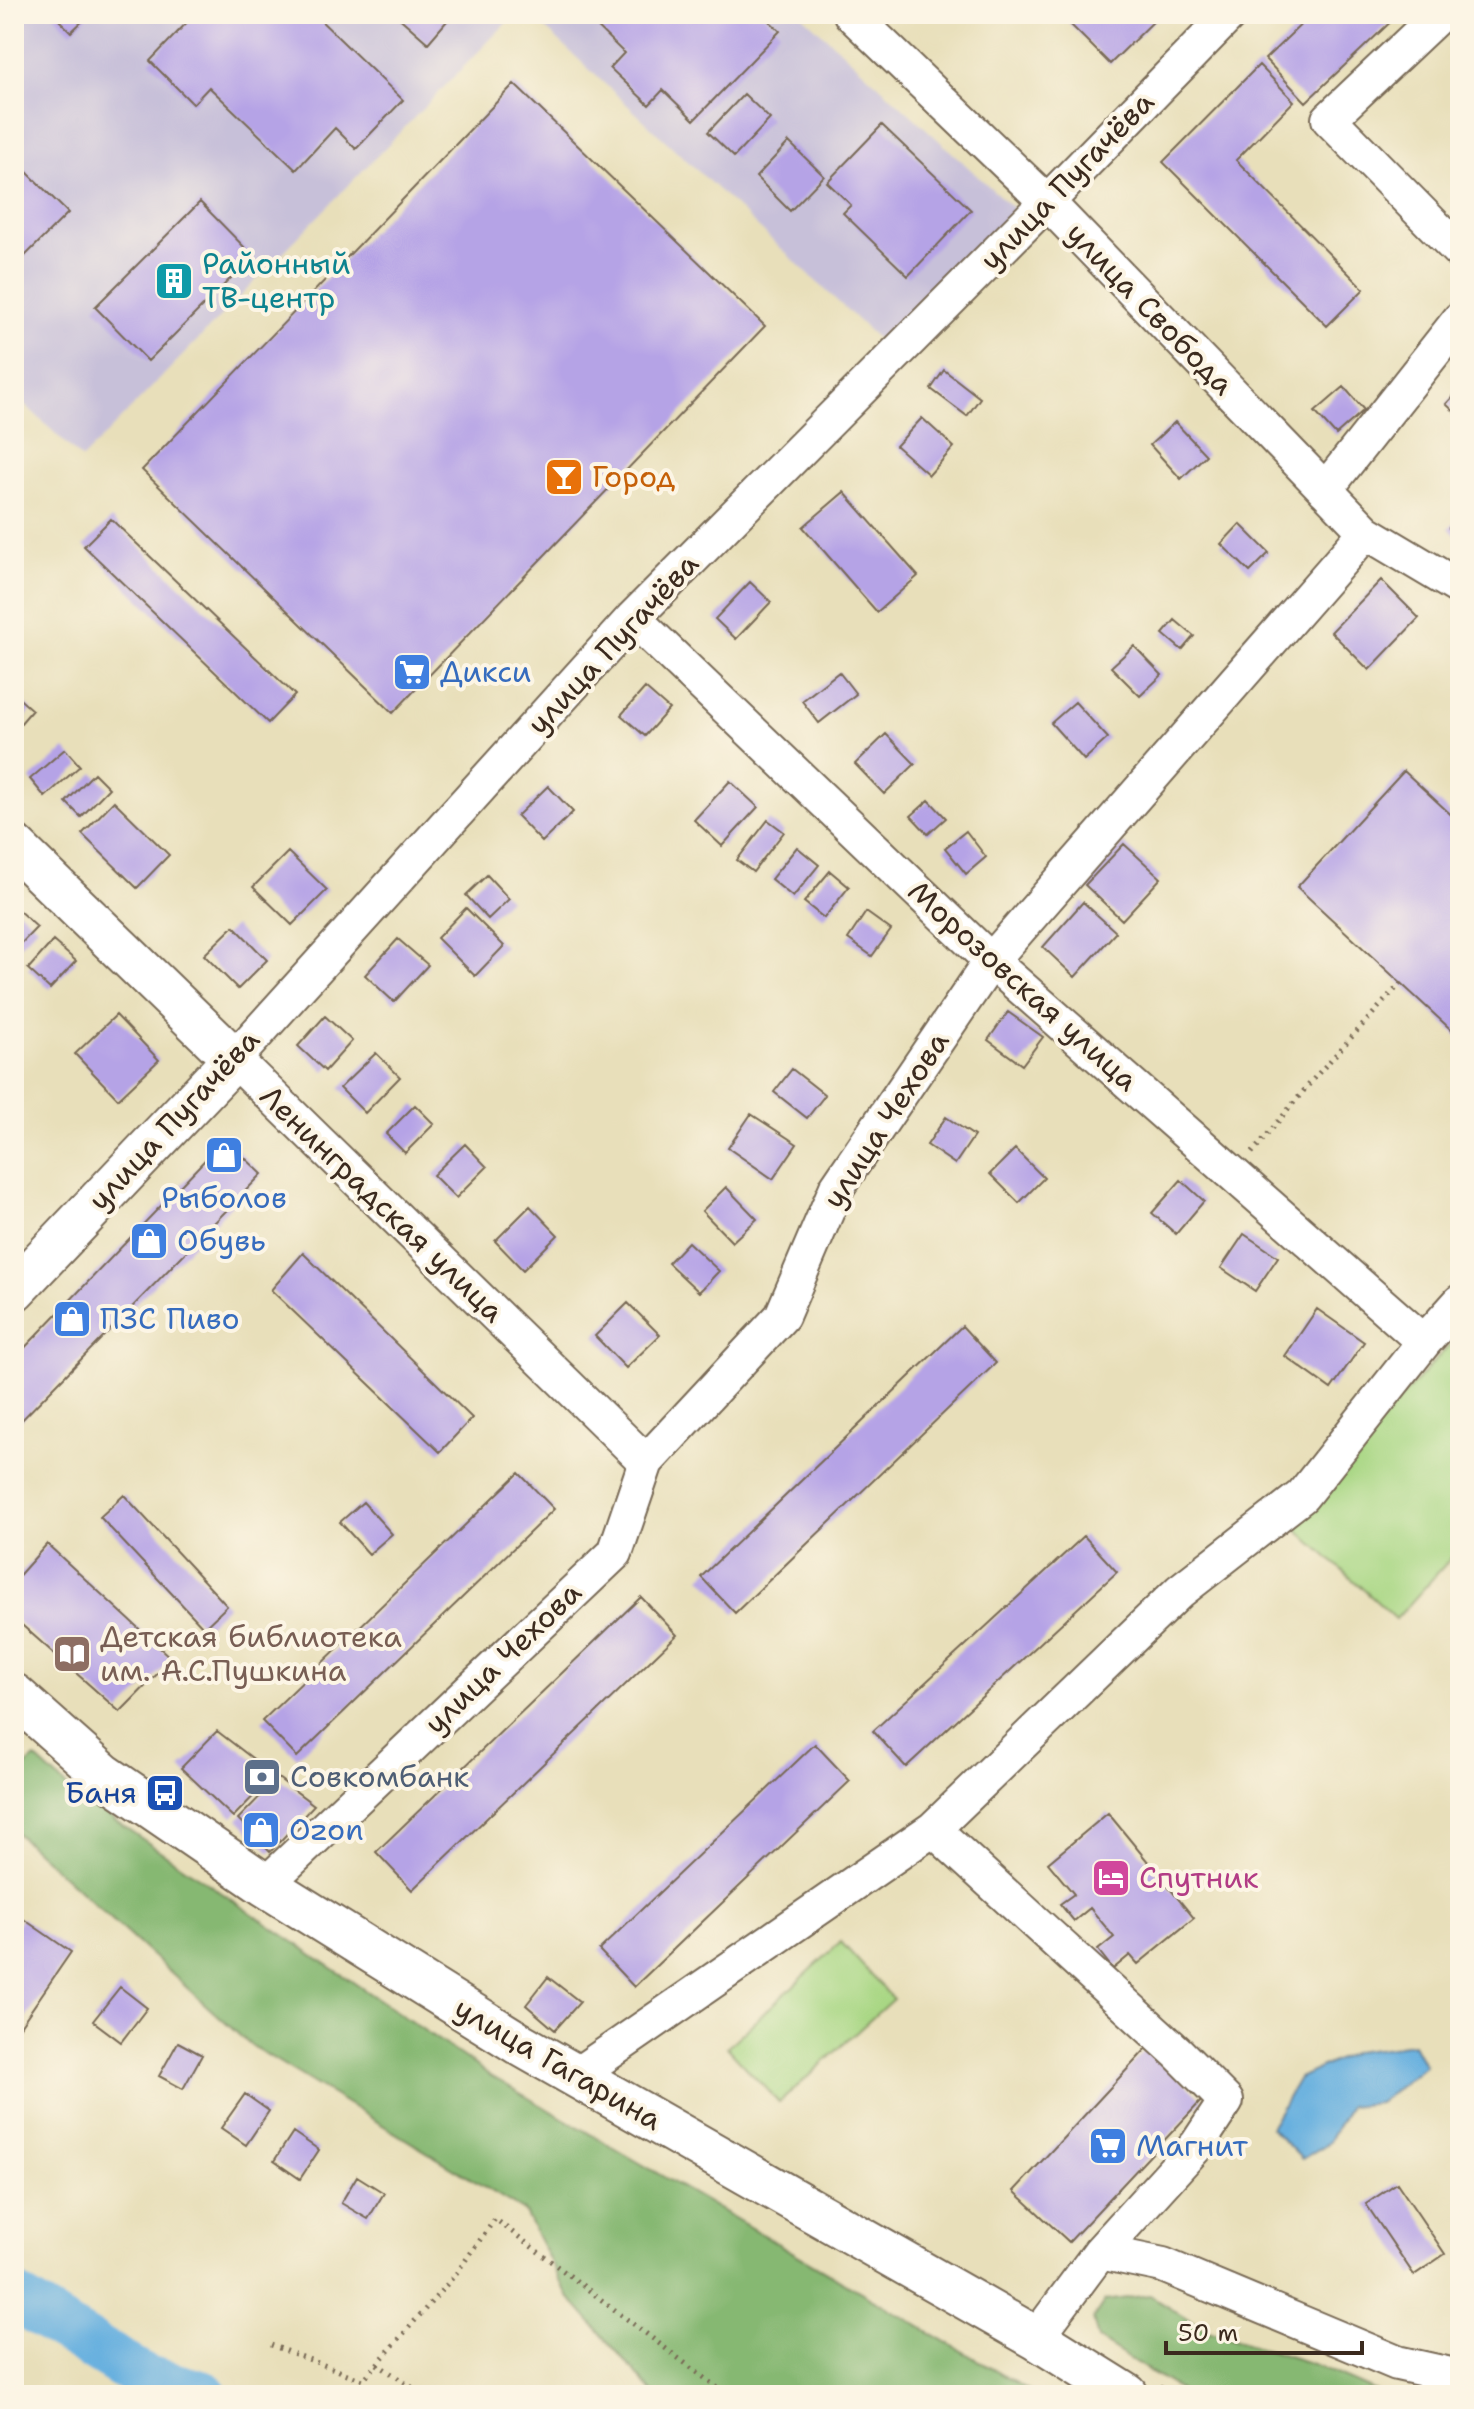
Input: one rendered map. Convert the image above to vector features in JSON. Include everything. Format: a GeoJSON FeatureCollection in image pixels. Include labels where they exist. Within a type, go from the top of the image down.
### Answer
{"type":"FeatureCollection","features":[{"type":"Feature","properties":{"kind":"main road","name":"Ленинградская улица"},"geometry":{"type":"LineString","coordinates":[[14,846],[234,1059]]}},
{"type":"Feature","properties":{"kind":"main road","name":"улица Пугачёва"},"geometry":{"type":"LineString","coordinates":[[14,1290],[234,1059]]}},
{"type":"Feature","properties":{"kind":"main road","name":"улица Гагарина"},"geometry":{"type":"LineString","coordinates":[[14,1695],[103,1774],[265,1885],[504,2034],[1036,2338],[1127,2395]]}},
{"type":"Feature","properties":{"kind":"street","name":"улица Свобода"},"geometry":{"type":"LineString","coordinates":[[851,14],[1047,202],[1366,532],[1460,588]]}},
{"type":"Feature","properties":{"kind":"street","name":"улица Пугачёва"},"geometry":{"type":"LineString","coordinates":[[234,1059],[633,618],[1230,14]]}},
{"type":"Feature","properties":{"kind":"street"},"geometry":{"type":"LineString","coordinates":[[1440,14],[1329,119],[1460,252]]}},
{"type":"Feature","properties":{"kind":"street"},"geometry":{"type":"LineString","coordinates":[[1325,490],[1460,319]]}},
{"type":"Feature","properties":{"kind":"street","name":"улица Чехова"},"geometry":{"type":"LineString","coordinates":[[265,1885],[615,1553],[646,1462],[782,1316],[837,1187],[991,961],[1366,532]]}},
{"type":"Feature","properties":{"kind":"street","name":"Морозовская улица"},"geometry":{"type":"LineString","coordinates":[[633,618],[991,961],[1424,1342]]}},
{"type":"Feature","properties":{"kind":"street","name":"Ленинградская улица"},"geometry":{"type":"LineString","coordinates":[[234,1059],[646,1462]]}},
{"type":"Feature","properties":{"kind":"street"},"geometry":{"type":"LineString","coordinates":[[575,2076],[933,1829],[1180,1591],[1302,1496],[1424,1342],[1460,1302]]}},
{"type":"Feature","properties":{"kind":"street"},"geometry":{"type":"LineString","coordinates":[[933,1829],[1178,2053],[1226,2101],[1197,2145],[1100,2252],[1036,2338]]}},
{"type":"Feature","properties":{"kind":"street"},"geometry":{"type":"LineString","coordinates":[[1100,2252],[1163,2265],[1397,2363],[1460,2377]]}},
{"type":"Feature","properties":{"kind":"path"},"geometry":{"type":"LineString","coordinates":[[1234,1175],[1316,1076],[1401,983]]}},
{"type":"Feature","properties":{"kind":"path"},"geometry":{"type":"LineString","coordinates":[[271,2345],[363,2380],[455,2275],[495,2219],[727,2395]]}},
{"type":"Feature","properties":{"kind":"path"},"geometry":{"type":"LineString","coordinates":[[377,2364],[424,2395]]}},
{"type":"Feature","properties":{"kind":"shaded area"},"geometry":{"type":"Polygon","coordinates":[[[14,14],[515,14],[82,459],[14,394],[14,14]]]}},
{"type":"Feature","properties":{"kind":"shaded area"},"geometry":{"type":"Polygon","coordinates":[[[530,14],[801,14],[1016,211],[881,342],[530,14]]]}},
{"type":"Feature","properties":{"kind":"green space"},"geometry":{"type":"Polygon","coordinates":[[[1460,1333],[1460,1548],[1396,1619],[1289,1522],[1460,1333]]]}},
{"type":"Feature","properties":{"kind":"green space"},"geometry":{"type":"Polygon","coordinates":[[[35,1758],[69,1789],[491,2076],[1037,2395],[655,2395],[568,2296],[524,2211],[249,2044],[14,1831],[14,1776],[35,1758]]]}},
{"type":"Feature","properties":{"kind":"green space"},"geometry":{"type":"Polygon","coordinates":[[[841,1942],[893,1999],[779,2103],[727,2047],[841,1942]]]}},
{"type":"Feature","properties":{"kind":"green space"},"geometry":{"type":"Polygon","coordinates":[[[1150,2295],[1208,2331],[1316,2365],[1384,2395],[1188,2395],[1098,2339],[1093,2319],[1105,2301],[1150,2295]]]}},
{"type":"Feature","properties":{"kind":"water"},"geometry":{"type":"Polygon","coordinates":[[[1413,2044],[1425,2066],[1378,2103],[1349,2106],[1328,2143],[1302,2159],[1270,2127],[1299,2078],[1354,2052],[1413,2044]]]}},
{"type":"Feature","properties":{"kind":"building"},"geometry":{"type":"Polygon","coordinates":[[[53,14],[90,14],[71,32],[53,14]]]}},
{"type":"Feature","properties":{"kind":"building"},"geometry":{"type":"Polygon","coordinates":[[[195,14],[314,14],[403,100],[356,149],[335,128],[296,170],[209,87],[193,104],[150,61],[195,14]]]}},
{"type":"Feature","properties":{"kind":"building"},"geometry":{"type":"Polygon","coordinates":[[[395,14],[453,14],[428,43],[395,14]]]}},
{"type":"Feature","properties":{"kind":"building"},"geometry":{"type":"Polygon","coordinates":[[[584,14],[762,14],[780,31],[694,120],[663,90],[649,105],[610,68],[624,53],[584,14]]]}},
{"type":"Feature","properties":{"kind":"building"},"geometry":{"type":"Polygon","coordinates":[[[1060,14],[1161,14],[1110,64],[1060,14]]]}},
{"type":"Feature","properties":{"kind":"building"},"geometry":{"type":"Polygon","coordinates":[[[1312,14],[1399,14],[1306,102],[1265,59],[1312,14]]]}},
{"type":"Feature","properties":{"kind":"building"},"geometry":{"type":"Polygon","coordinates":[[[1259,65],[1294,101],[1236,160],[1364,289],[1327,326],[1163,162],[1259,65]]]}},
{"type":"Feature","properties":{"kind":"building"},"geometry":{"type":"Polygon","coordinates":[[[514,84],[765,326],[393,713],[142,470],[514,84]]]}},
{"type":"Feature","properties":{"kind":"building"},"geometry":{"type":"Polygon","coordinates":[[[744,94],[770,119],[734,157],[708,132],[744,94]]]}},
{"type":"Feature","properties":{"kind":"building"},"geometry":{"type":"Polygon","coordinates":[[[882,125],[971,210],[908,276],[843,213],[851,205],[827,182],[882,125]]]}},
{"type":"Feature","properties":{"kind":"building"},"geometry":{"type":"Polygon","coordinates":[[[789,142],[824,176],[790,211],[756,177],[789,142]]]}},
{"type":"Feature","properties":{"kind":"building"},"geometry":{"type":"Polygon","coordinates":[[[21,166],[68,213],[14,267],[14,174],[21,166]]]}},
{"type":"Feature","properties":{"kind":"building","name":"Районный ТВ-центр"},"geometry":{"type":"Polygon","coordinates":[[[200,202],[253,256],[148,361],[95,307],[200,202]]]}},
{"type":"Feature","properties":{"kind":"building"},"geometry":{"type":"Polygon","coordinates":[[[944,370],[980,398],[967,416],[931,389],[944,370]]]}},
{"type":"Feature","properties":{"kind":"building"},"geometry":{"type":"Polygon","coordinates":[[[1344,387],[1364,410],[1336,435],[1315,412],[1344,387]]]}},
{"type":"Feature","properties":{"kind":"building"},"geometry":{"type":"Polygon","coordinates":[[[1460,389],[1460,417],[1446,404],[1460,389]]]}},
{"type":"Feature","properties":{"kind":"building"},"geometry":{"type":"Polygon","coordinates":[[[922,418],[954,447],[929,475],[896,446],[922,418]]]}},
{"type":"Feature","properties":{"kind":"building"},"geometry":{"type":"Polygon","coordinates":[[[1175,422],[1206,455],[1181,479],[1150,445],[1175,422]]]}},
{"type":"Feature","properties":{"kind":"building"},"geometry":{"type":"Polygon","coordinates":[[[844,492],[918,576],[877,612],[803,527],[844,492]]]}},
{"type":"Feature","properties":{"kind":"building"},"geometry":{"type":"Polygon","coordinates":[[[1460,517],[1460,540],[1449,528],[1460,517]]]}},
{"type":"Feature","properties":{"kind":"building"},"geometry":{"type":"Polygon","coordinates":[[[111,519],[295,695],[268,723],[84,546],[111,519]]]}},
{"type":"Feature","properties":{"kind":"building"},"geometry":{"type":"Polygon","coordinates":[[[1240,524],[1269,553],[1250,572],[1221,544],[1240,524]]]}},
{"type":"Feature","properties":{"kind":"building"},"geometry":{"type":"Polygon","coordinates":[[[1381,580],[1419,618],[1369,670],[1331,632],[1381,580]]]}},
{"type":"Feature","properties":{"kind":"building"},"geometry":{"type":"Polygon","coordinates":[[[750,582],[771,602],[736,639],[715,619],[750,582]]]}},
{"type":"Feature","properties":{"kind":"building"},"geometry":{"type":"Polygon","coordinates":[[[1175,620],[1194,636],[1182,650],[1163,634],[1175,620]]]}},
{"type":"Feature","properties":{"kind":"building"},"geometry":{"type":"Polygon","coordinates":[[[1134,646],[1162,675],[1140,696],[1111,667],[1134,646]]]}},
{"type":"Feature","properties":{"kind":"building"},"geometry":{"type":"Polygon","coordinates":[[[839,672],[856,694],[819,723],[802,701],[839,672]]]}},
{"type":"Feature","properties":{"kind":"building"},"geometry":{"type":"Polygon","coordinates":[[[645,688],[669,709],[645,736],[621,715],[645,688]]]}},
{"type":"Feature","properties":{"kind":"building"},"geometry":{"type":"Polygon","coordinates":[[[14,694],[32,710],[14,731],[14,694]]]}},
{"type":"Feature","properties":{"kind":"building"},"geometry":{"type":"Polygon","coordinates":[[[1075,702],[1108,738],[1084,760],[1051,723],[1075,702]]]}},
{"type":"Feature","properties":{"kind":"building"},"geometry":{"type":"Polygon","coordinates":[[[886,734],[915,764],[884,794],[855,764],[886,734]]]}},
{"type":"Feature","properties":{"kind":"building"},"geometry":{"type":"Polygon","coordinates":[[[65,749],[80,766],[45,797],[30,779],[65,749]]]}},
{"type":"Feature","properties":{"kind":"building"},"geometry":{"type":"Polygon","coordinates":[[[1404,771],[1460,823],[1460,1038],[1297,887],[1404,771]]]}},
{"type":"Feature","properties":{"kind":"building"},"geometry":{"type":"Polygon","coordinates":[[[94,773],[109,788],[81,817],[66,802],[94,773]]]}},
{"type":"Feature","properties":{"kind":"building"},"geometry":{"type":"Polygon","coordinates":[[[730,781],[758,807],[722,846],[694,820],[730,781]]]}},
{"type":"Feature","properties":{"kind":"building"},"geometry":{"type":"Polygon","coordinates":[[[548,786],[573,812],[542,842],[517,816],[548,786]]]}},
{"type":"Feature","properties":{"kind":"building"},"geometry":{"type":"Polygon","coordinates":[[[929,800],[946,818],[928,834],[911,816],[929,800]]]}},
{"type":"Feature","properties":{"kind":"building"},"geometry":{"type":"Polygon","coordinates":[[[114,801],[169,855],[137,888],[82,834],[114,801]]]}},
{"type":"Feature","properties":{"kind":"building"},"geometry":{"type":"Polygon","coordinates":[[[768,820],[784,832],[753,872],[737,860],[768,820]]]}},
{"type":"Feature","properties":{"kind":"building"},"geometry":{"type":"Polygon","coordinates":[[[966,831],[986,857],[966,874],[945,848],[966,831]]]}},
{"type":"Feature","properties":{"kind":"building"},"geometry":{"type":"Polygon","coordinates":[[[1124,844],[1161,878],[1122,920],[1085,885],[1124,844]]]}},
{"type":"Feature","properties":{"kind":"building"},"geometry":{"type":"Polygon","coordinates":[[[797,847],[819,865],[793,897],[771,879],[797,847]]]}},
{"type":"Feature","properties":{"kind":"building"},"geometry":{"type":"Polygon","coordinates":[[[288,852],[327,890],[292,925],[253,887],[288,852]]]}},
{"type":"Feature","properties":{"kind":"building"},"geometry":{"type":"Polygon","coordinates":[[[830,871],[849,887],[824,918],[804,902],[830,871]]]}},
{"type":"Feature","properties":{"kind":"building"},"geometry":{"type":"Polygon","coordinates":[[[487,875],[509,899],[488,919],[466,895],[487,875]]]}},
{"type":"Feature","properties":{"kind":"building"},"geometry":{"type":"Polygon","coordinates":[[[1083,902],[1116,932],[1075,977],[1043,947],[1083,902]]]}},
{"type":"Feature","properties":{"kind":"building"},"geometry":{"type":"Polygon","coordinates":[[[466,908],[504,946],[475,976],[437,938],[466,908]]]}},
{"type":"Feature","properties":{"kind":"building"},"geometry":{"type":"Polygon","coordinates":[[[18,910],[37,927],[14,951],[14,915],[18,910]]]}},
{"type":"Feature","properties":{"kind":"building"},"geometry":{"type":"Polygon","coordinates":[[[866,912],[891,930],[872,956],[848,939],[866,912]]]}},
{"type":"Feature","properties":{"kind":"building"},"geometry":{"type":"Polygon","coordinates":[[[234,926],[267,960],[238,989],[204,955],[234,926]]]}},
{"type":"Feature","properties":{"kind":"building"},"geometry":{"type":"Polygon","coordinates":[[[398,939],[428,965],[394,1002],[365,975],[398,939]]]}},
{"type":"Feature","properties":{"kind":"building"},"geometry":{"type":"Polygon","coordinates":[[[53,941],[76,961],[50,989],[28,969],[53,941]]]}},
{"type":"Feature","properties":{"kind":"building"},"geometry":{"type":"Polygon","coordinates":[[[1008,1012],[1043,1037],[1022,1065],[988,1040],[1008,1012]]]}},
{"type":"Feature","properties":{"kind":"building"},"geometry":{"type":"Polygon","coordinates":[[[116,1015],[159,1060],[118,1099],[75,1054],[116,1015]]]}},
{"type":"Feature","properties":{"kind":"building"},"geometry":{"type":"Polygon","coordinates":[[[325,1016],[352,1041],[325,1071],[298,1046],[325,1016]]]}},
{"type":"Feature","properties":{"kind":"building"},"geometry":{"type":"Polygon","coordinates":[[[376,1053],[400,1077],[365,1113],[340,1088],[376,1053]]]}},
{"type":"Feature","properties":{"kind":"building"},"geometry":{"type":"Polygon","coordinates":[[[792,1069],[825,1095],[807,1118],[774,1092],[792,1069]]]}},
{"type":"Feature","properties":{"kind":"building"},"geometry":{"type":"Polygon","coordinates":[[[415,1105],[434,1124],[405,1153],[386,1134],[415,1105]]]}},
{"type":"Feature","properties":{"kind":"building"},"geometry":{"type":"Polygon","coordinates":[[[751,1114],[797,1144],[773,1179],[728,1148],[751,1114]]]}},
{"type":"Feature","properties":{"kind":"building"},"geometry":{"type":"Polygon","coordinates":[[[946,1117],[974,1136],[955,1164],[927,1145],[946,1117]]]}},
{"type":"Feature","properties":{"kind":"building"},"geometry":{"type":"Polygon","coordinates":[[[225,1139],[262,1174],[14,1428],[14,1359],[225,1139]]]}},
{"type":"Feature","properties":{"kind":"building"},"geometry":{"type":"Polygon","coordinates":[[[465,1144],[487,1167],[456,1198],[433,1175],[465,1144]]]}},
{"type":"Feature","properties":{"kind":"building"},"geometry":{"type":"Polygon","coordinates":[[[1015,1149],[1044,1178],[1019,1203],[990,1174],[1015,1149]]]}},
{"type":"Feature","properties":{"kind":"building"},"geometry":{"type":"Polygon","coordinates":[[[1181,1180],[1204,1201],[1176,1234],[1152,1213],[1181,1180]]]}},
{"type":"Feature","properties":{"kind":"building"},"geometry":{"type":"Polygon","coordinates":[[[726,1187],[757,1219],[732,1242],[702,1211],[726,1187]]]}},
{"type":"Feature","properties":{"kind":"building"},"geometry":{"type":"Polygon","coordinates":[[[530,1206],[558,1235],[523,1270],[495,1241],[530,1206]]]}},
{"type":"Feature","properties":{"kind":"building"},"geometry":{"type":"Polygon","coordinates":[[[1244,1234],[1278,1257],[1255,1291],[1221,1268],[1244,1234]]]}},
{"type":"Feature","properties":{"kind":"building"},"geometry":{"type":"Polygon","coordinates":[[[688,1242],[719,1271],[699,1292],[668,1263],[688,1242]]]}},
{"type":"Feature","properties":{"kind":"building"},"geometry":{"type":"Polygon","coordinates":[[[303,1253],[472,1418],[440,1452],[271,1290],[303,1253]]]}},
{"type":"Feature","properties":{"kind":"building"},"geometry":{"type":"Polygon","coordinates":[[[628,1303],[660,1335],[626,1368],[595,1336],[628,1303]]]}},
{"type":"Feature","properties":{"kind":"building"},"geometry":{"type":"Polygon","coordinates":[[[1317,1309],[1364,1342],[1331,1389],[1285,1356],[1317,1309]]]}},
{"type":"Feature","properties":{"kind":"building"},"geometry":{"type":"Polygon","coordinates":[[[962,1326],[996,1363],[735,1613],[701,1577],[962,1326]]]}},
{"type":"Feature","properties":{"kind":"building"},"geometry":{"type":"Polygon","coordinates":[[[519,1473],[554,1509],[297,1757],[262,1721],[519,1473]]]}},
{"type":"Feature","properties":{"kind":"building"},"geometry":{"type":"Polygon","coordinates":[[[124,1495],[227,1606],[204,1628],[100,1517],[124,1495]]]}},
{"type":"Feature","properties":{"kind":"building"},"geometry":{"type":"Polygon","coordinates":[[[363,1502],[392,1534],[369,1554],[340,1522],[363,1502]]]}},
{"type":"Feature","properties":{"kind":"building"},"geometry":{"type":"Polygon","coordinates":[[[1084,1536],[1117,1572],[906,1767],[873,1731],[1084,1536]]]}},
{"type":"Feature","properties":{"kind":"building"},"geometry":{"type":"Polygon","coordinates":[[[47,1544],[172,1659],[120,1712],[14,1618],[14,1581],[47,1544]]]}},
{"type":"Feature","properties":{"kind":"building"},"geometry":{"type":"Polygon","coordinates":[[[641,1597],[677,1635],[412,1890],[376,1852],[641,1597]]]}},
{"type":"Feature","properties":{"kind":"building"},"geometry":{"type":"Polygon","coordinates":[[[217,1731],[274,1775],[233,1817],[181,1768],[217,1731]]]}},
{"type":"Feature","properties":{"kind":"building"},"geometry":{"type":"Polygon","coordinates":[[[815,1744],[850,1781],[634,1987],[599,1950],[815,1744]]]}},
{"type":"Feature","properties":{"kind":"building"},"geometry":{"type":"Polygon","coordinates":[[[278,1778],[314,1805],[270,1852],[238,1819],[278,1778]]]}},
{"type":"Feature","properties":{"kind":"building","name":"Спутник"},"geometry":{"type":"Polygon","coordinates":[[[1108,1813],[1194,1918],[1138,1964],[1130,1955],[1113,1969],[1098,1950],[1114,1937],[1090,1908],[1074,1921],[1060,1904],[1074,1894],[1048,1863],[1108,1813]]]}},
{"type":"Feature","properties":{"kind":"building"},"geometry":{"type":"Polygon","coordinates":[[[22,1918],[71,1952],[14,2035],[14,1929],[22,1918]]]}},
{"type":"Feature","properties":{"kind":"building"},"geometry":{"type":"Polygon","coordinates":[[[548,1977],[580,2002],[555,2030],[526,2005],[548,1977]]]}},
{"type":"Feature","properties":{"kind":"building"},"geometry":{"type":"Polygon","coordinates":[[[120,1987],[147,2008],[121,2042],[93,2021],[120,1987]]]}},
{"type":"Feature","properties":{"kind":"building"},"geometry":{"type":"Polygon","coordinates":[[[178,2042],[202,2055],[183,2089],[159,2076],[178,2042]]]}},
{"type":"Feature","properties":{"kind":"building","name":"Магнит"},"geometry":{"type":"Polygon","coordinates":[[[1147,2048],[1202,2100],[1069,2242],[1014,2191],[1147,2048]]]}},
{"type":"Feature","properties":{"kind":"building"},"geometry":{"type":"Polygon","coordinates":[[[245,2094],[269,2111],[246,2145],[221,2128],[245,2094]]]}},
{"type":"Feature","properties":{"kind":"building"},"geometry":{"type":"Polygon","coordinates":[[[293,2132],[319,2150],[300,2179],[274,2161],[293,2132]]]}},
{"type":"Feature","properties":{"kind":"building"},"geometry":{"type":"Polygon","coordinates":[[[357,2176],[384,2193],[368,2219],[341,2203],[357,2176]]]}},
{"type":"Feature","properties":{"kind":"building"},"geometry":{"type":"Polygon","coordinates":[[[1397,2183],[1445,2254],[1414,2275],[1366,2204],[1397,2183]]]}},
{"type":"Feature","properties":{"kind":"waterway"},"geometry":{"type":"LineString","coordinates":[[14,2298],[146,2379],[204,2395]]}},
{"type":"Feature","properties":{"kind":"place","name":"Районный ТВ-центр"},"geometry":{"type":"Point","coordinates":[174,281]}},
{"type":"Feature","properties":{"kind":"place","name":"Город"},"geometry":{"type":"Point","coordinates":[564,477]}},
{"type":"Feature","properties":{"kind":"place","name":"Дикси"},"geometry":{"type":"Point","coordinates":[412,672]}},
{"type":"Feature","properties":{"kind":"place","name":"Рыболов"},"geometry":{"type":"Point","coordinates":[224,1155]}},
{"type":"Feature","properties":{"kind":"place","name":"Обувь"},"geometry":{"type":"Point","coordinates":[149,1241]}},
{"type":"Feature","properties":{"kind":"place","name":"ПЗС Пиво"},"geometry":{"type":"Point","coordinates":[72,1319]}},
{"type":"Feature","properties":{"kind":"place","name":"Детская библиотека им. А.С.Пушкина"},"geometry":{"type":"Point","coordinates":[72,1654]}},
{"type":"Feature","properties":{"kind":"place","name":"Совкомбанк"},"geometry":{"type":"Point","coordinates":[262,1777]}},
{"type":"Feature","properties":{"kind":"place","name":"Баня"},"geometry":{"type":"Point","coordinates":[165,1793]}},
{"type":"Feature","properties":{"kind":"place","name":"Ozon"},"geometry":{"type":"Point","coordinates":[261,1830]}},
{"type":"Feature","properties":{"kind":"place","name":"Спутник"},"geometry":{"type":"Point","coordinates":[1111,1878]}},
{"type":"Feature","properties":{"kind":"place","name":"Магнит"},"geometry":{"type":"Point","coordinates":[1108,2146]}}]}
